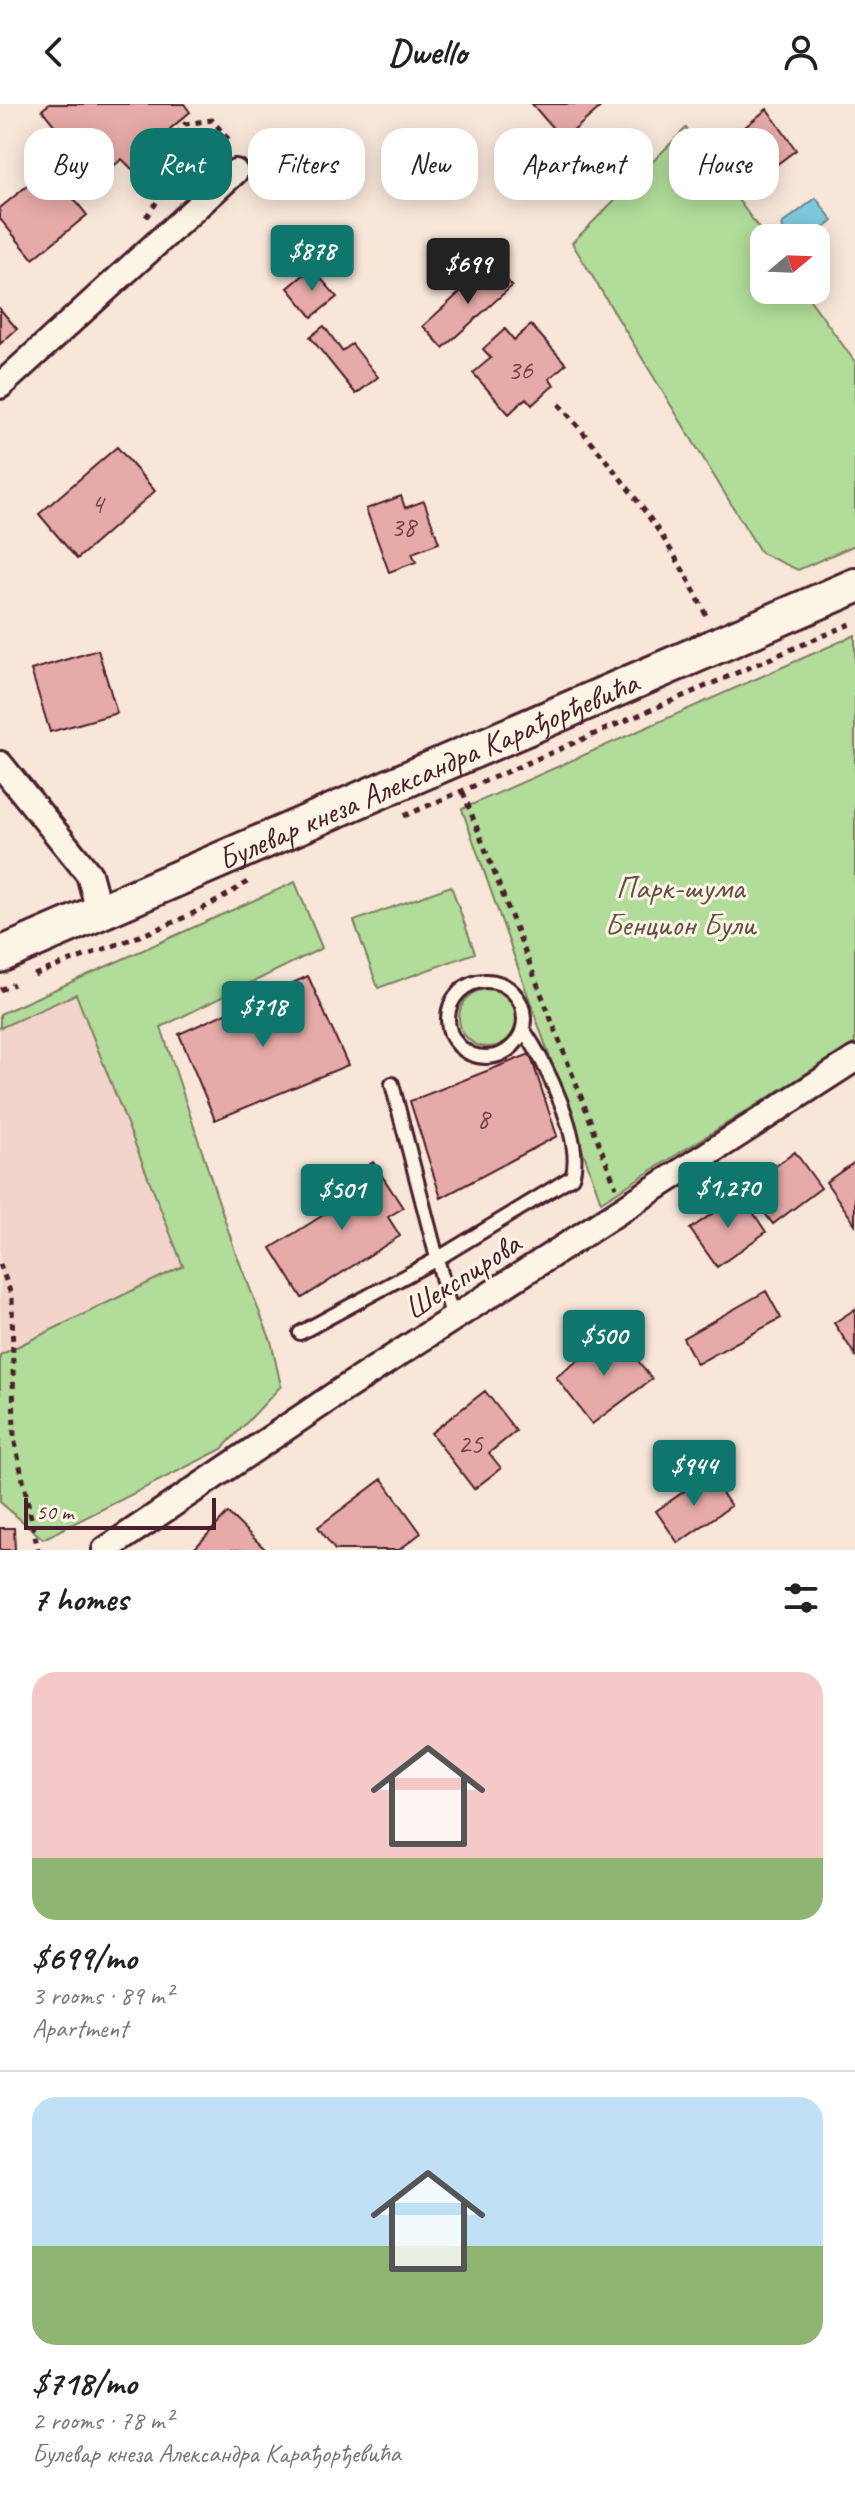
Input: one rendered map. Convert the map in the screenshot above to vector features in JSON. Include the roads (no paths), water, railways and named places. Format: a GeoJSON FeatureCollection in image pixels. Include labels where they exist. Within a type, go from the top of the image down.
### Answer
{"type":"FeatureCollection","features":[{"type":"Feature","properties":{"kind":"main road","name":"Булевар кнеза Александра Карађорђевића"},"geometry":{"type":"LineString","coordinates":[[0,955],[855,586]]}},
{"type":"Feature","properties":{"kind":"street"},"geometry":{"type":"LineString","coordinates":[[0,386],[235,172]]}},
{"type":"Feature","properties":{"kind":"street"},"geometry":{"type":"LineString","coordinates":[[0,764],[89,874],[99,911]]}},
{"type":"Feature","properties":{"kind":"street","name":"Шекспирова"},"geometry":{"type":"LineString","coordinates":[[105,1550],[336,1394],[855,1059]]}},
{"type":"Feature","properties":{"kind":"lane"},"geometry":{"type":"LineString","coordinates":[[300,1333],[437,1259],[563,1185],[576,1167],[576,1151],[541,1056],[523,1029],[522,1005],[506,986],[494,981],[470,984],[452,1001],[449,1026],[461,1048],[472,1054],[485,1057],[509,1050],[523,1029]]}},
{"type":"Feature","properties":{"kind":"lane"},"geometry":{"type":"LineString","coordinates":[[392,1084],[453,1320]]}},
{"type":"Feature","properties":{"kind":"water"},"geometry":{"type":"Polygon","coordinates":[[[816,198],[833,221],[829,224],[782,224],[816,198]]]}},
{"type":"Feature","properties":{"kind":"park label","name":"Парк-шума Бенцион Були"},"geometry":{"type":"Point","coordinates":[680,906]}}]}
